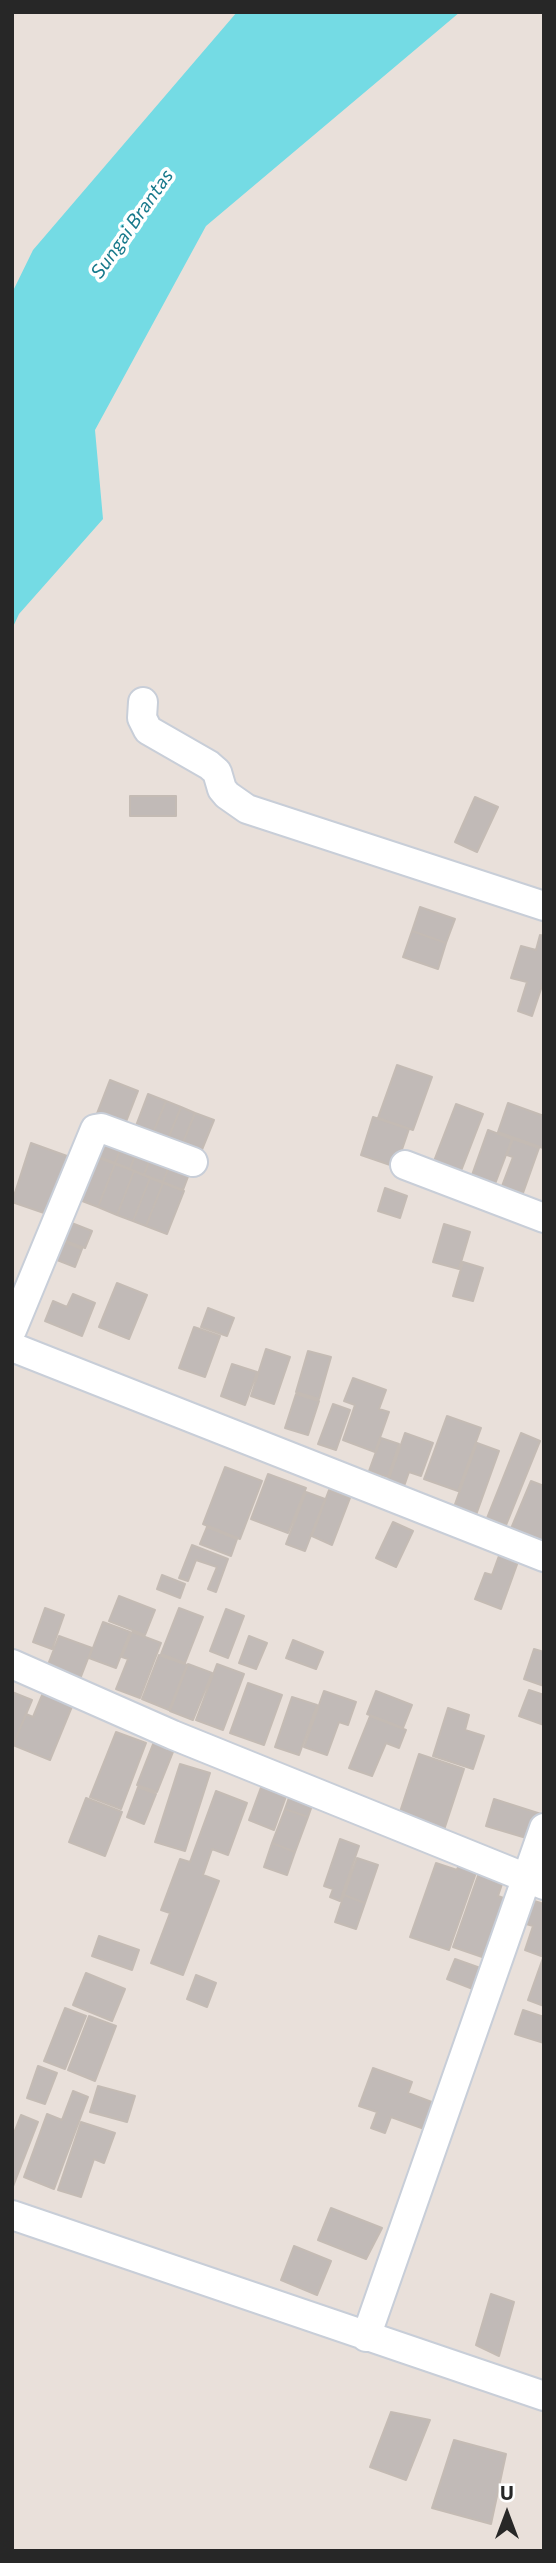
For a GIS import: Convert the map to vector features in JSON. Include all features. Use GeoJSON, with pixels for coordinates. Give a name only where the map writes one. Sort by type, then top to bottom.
{"type":"FeatureCollection","features":[{"type":"Feature","properties":{"kind":"street"},"geometry":{"type":"LineString","coordinates":[[143,702],[142,718],[148,730],[208,765],[216,772],[227,795],[247,809],[544,906]]}},
{"type":"Feature","properties":{"kind":"street"},"geometry":{"type":"LineString","coordinates":[[12,1331],[95,1129],[101,1128],[193,1162]]}},
{"type":"Feature","properties":{"kind":"street"},"geometry":{"type":"LineString","coordinates":[[405,1165],[544,1218]]}},
{"type":"Feature","properties":{"kind":"street"},"geometry":{"type":"LineString","coordinates":[[12,1348],[544,1557]]}},
{"type":"Feature","properties":{"kind":"street"},"geometry":{"type":"LineString","coordinates":[[12,1664],[173,1735],[535,1882]]}},
{"type":"Feature","properties":{"kind":"street"},"geometry":{"type":"LineString","coordinates":[[366,2336],[535,1882],[544,1828]]}},
{"type":"Feature","properties":{"kind":"street"},"geometry":{"type":"LineString","coordinates":[[12,2215],[544,2396]]}},
{"type":"Feature","properties":{"kind":"water","name":"Sungai Brantas"},"geometry":{"type":"Polygon","coordinates":[[[237,12],[460,12],[206,226],[95,430],[103,519],[19,614],[12,629],[12,293],[33,250],[237,12]]]}},
{"type":"Feature","properties":{"kind":"building"},"geometry":{"type":"Polygon","coordinates":[[[130,796],[176,796],[176,816],[130,816],[130,796]]]}},
{"type":"Feature","properties":{"kind":"building"},"geometry":{"type":"Polygon","coordinates":[[[475,797],[498,807],[477,852],[455,842],[475,797]]]}},
{"type":"Feature","properties":{"kind":"building"},"geometry":{"type":"Polygon","coordinates":[[[420,907],[455,919],[446,943],[412,931],[420,907]]]}},
{"type":"Feature","properties":{"kind":"building"},"geometry":{"type":"Polygon","coordinates":[[[412,931],[446,943],[438,969],[403,957],[412,931]]]}},
{"type":"Feature","properties":{"kind":"building"},"geometry":{"type":"Polygon","coordinates":[[[540,935],[544,936],[544,980],[532,1016],[518,1011],[527,982],[511,978],[521,946],[536,950],[540,935]]]}},
{"type":"Feature","properties":{"kind":"building"},"geometry":{"type":"Polygon","coordinates":[[[397,1065],[432,1077],[413,1130],[378,1118],[397,1065]]]}},
{"type":"Feature","properties":{"kind":"building"},"geometry":{"type":"Polygon","coordinates":[[[110,1080],[138,1091],[124,1127],[96,1116],[110,1080]]]}},
{"type":"Feature","properties":{"kind":"building"},"geometry":{"type":"Polygon","coordinates":[[[148,1094],[166,1101],[151,1138],[134,1131],[148,1094]]]}},
{"type":"Feature","properties":{"kind":"building"},"geometry":{"type":"Polygon","coordinates":[[[166,1101],[181,1107],[166,1144],[151,1138],[166,1101]]]}},
{"type":"Feature","properties":{"kind":"building"},"geometry":{"type":"Polygon","coordinates":[[[508,1103],[544,1116],[543,1148],[498,1132],[508,1103]]]}},
{"type":"Feature","properties":{"kind":"building"},"geometry":{"type":"Polygon","coordinates":[[[456,1104],[483,1114],[461,1171],[434,1161],[456,1104]]]}},
{"type":"Feature","properties":{"kind":"building"},"geometry":{"type":"Polygon","coordinates":[[[181,1107],[195,1113],[180,1150],[166,1144],[181,1107]]]}},
{"type":"Feature","properties":{"kind":"building"},"geometry":{"type":"Polygon","coordinates":[[[195,1113],[214,1120],[199,1157],[180,1150],[195,1113]]]}},
{"type":"Feature","properties":{"kind":"building"},"geometry":{"type":"Polygon","coordinates":[[[373,1117],[409,1129],[396,1167],[361,1155],[373,1117]]]}},
{"type":"Feature","properties":{"kind":"building"},"geometry":{"type":"Polygon","coordinates":[[[488,1130],[512,1139],[495,1184],[472,1175],[488,1130]]]}},
{"type":"Feature","properties":{"kind":"building"},"geometry":{"type":"Polygon","coordinates":[[[103,1132],[124,1140],[115,1163],[94,1155],[103,1132]]]}},
{"type":"Feature","properties":{"kind":"building"},"geometry":{"type":"Polygon","coordinates":[[[513,1139],[539,1148],[523,1193],[502,1186],[513,1157],[507,1155],[513,1139]]]}},
{"type":"Feature","properties":{"kind":"building"},"geometry":{"type":"Polygon","coordinates":[[[124,1140],[139,1145],[130,1169],[115,1163],[124,1140]]]}},
{"type":"Feature","properties":{"kind":"building"},"geometry":{"type":"Polygon","coordinates":[[[31,1143],[67,1156],[47,1214],[12,1202],[31,1143]]]}},
{"type":"Feature","properties":{"kind":"building"},"geometry":{"type":"Polygon","coordinates":[[[139,1145],[153,1151],[144,1175],[130,1169],[139,1145]]]}},
{"type":"Feature","properties":{"kind":"building"},"geometry":{"type":"Polygon","coordinates":[[[153,1151],[172,1158],[163,1182],[144,1175],[153,1151]]]}},
{"type":"Feature","properties":{"kind":"building"},"geometry":{"type":"Polygon","coordinates":[[[94,1156],[115,1164],[98,1207],[77,1199],[94,1156]]]}},
{"type":"Feature","properties":{"kind":"building"},"geometry":{"type":"Polygon","coordinates":[[[172,1158],[192,1166],[183,1190],[163,1182],[172,1158]]]}},
{"type":"Feature","properties":{"kind":"building"},"geometry":{"type":"Polygon","coordinates":[[[115,1164],[134,1171],[117,1215],[98,1207],[115,1164]]]}},
{"type":"Feature","properties":{"kind":"building"},"geometry":{"type":"Polygon","coordinates":[[[134,1171],[150,1178],[133,1221],[117,1215],[134,1171]]]}},
{"type":"Feature","properties":{"kind":"building"},"geometry":{"type":"Polygon","coordinates":[[[150,1178],[163,1183],[146,1226],[133,1221],[150,1178]]]}},
{"type":"Feature","properties":{"kind":"building"},"geometry":{"type":"Polygon","coordinates":[[[163,1183],[184,1191],[167,1234],[146,1226],[163,1183]]]}},
{"type":"Feature","properties":{"kind":"building"},"geometry":{"type":"Polygon","coordinates":[[[385,1188],[407,1196],[400,1218],[378,1211],[385,1188]]]}},
{"type":"Feature","properties":{"kind":"building"},"geometry":{"type":"Polygon","coordinates":[[[64,1220],[92,1231],[85,1248],[57,1238],[64,1220]]]}},
{"type":"Feature","properties":{"kind":"building"},"geometry":{"type":"Polygon","coordinates":[[[444,1224],[470,1232],[459,1269],[433,1262],[444,1224]]]}},
{"type":"Feature","properties":{"kind":"building"},"geometry":{"type":"Polygon","coordinates":[[[59,1240],[82,1249],[75,1267],[52,1258],[59,1240]]]}},
{"type":"Feature","properties":{"kind":"building"},"geometry":{"type":"Polygon","coordinates":[[[463,1262],[483,1268],[473,1301],[453,1296],[463,1262]]]}},
{"type":"Feature","properties":{"kind":"building"},"geometry":{"type":"Polygon","coordinates":[[[117,1283],[147,1295],[129,1339],[99,1327],[117,1283]]]}},
{"type":"Feature","properties":{"kind":"building"},"geometry":{"type":"Polygon","coordinates":[[[73,1294],[95,1303],[82,1336],[45,1321],[53,1301],[67,1307],[73,1294]]]}},
{"type":"Feature","properties":{"kind":"building"},"geometry":{"type":"Polygon","coordinates":[[[208,1308],[234,1318],[227,1336],[201,1327],[208,1308]]]}},
{"type":"Feature","properties":{"kind":"building"},"geometry":{"type":"Polygon","coordinates":[[[194,1327],[220,1336],[205,1377],[179,1368],[194,1327]]]}},
{"type":"Feature","properties":{"kind":"building"},"geometry":{"type":"Polygon","coordinates":[[[266,1349],[290,1357],[274,1404],[251,1396],[266,1349]]]}},
{"type":"Feature","properties":{"kind":"building"},"geometry":{"type":"Polygon","coordinates":[[[308,1351],[331,1357],[319,1399],[296,1392],[308,1351]]]}},
{"type":"Feature","properties":{"kind":"building"},"geometry":{"type":"Polygon","coordinates":[[[232,1364],[257,1372],[245,1405],[221,1396],[232,1364]]]}},
{"type":"Feature","properties":{"kind":"building"},"geometry":{"type":"Polygon","coordinates":[[[353,1378],[386,1390],[379,1409],[389,1412],[375,1452],[343,1440],[355,1405],[344,1401],[353,1378]]]}},
{"type":"Feature","properties":{"kind":"building"},"geometry":{"type":"Polygon","coordinates":[[[296,1394],[319,1401],[308,1435],[285,1428],[296,1394]]]}},
{"type":"Feature","properties":{"kind":"building"},"geometry":{"type":"Polygon","coordinates":[[[333,1404],[350,1410],[336,1450],[318,1444],[333,1404]]]}},
{"type":"Feature","properties":{"kind":"building"},"geometry":{"type":"Polygon","coordinates":[[[447,1416],[481,1428],[458,1491],[424,1479],[447,1416]]]}},
{"type":"Feature","properties":{"kind":"building"},"geometry":{"type":"Polygon","coordinates":[[[405,1433],[433,1443],[421,1476],[409,1472],[402,1492],[386,1487],[405,1433]]]}},
{"type":"Feature","properties":{"kind":"building"},"geometry":{"type":"Polygon","coordinates":[[[521,1433],[540,1441],[506,1525],[487,1518],[521,1433]]]}},
{"type":"Feature","properties":{"kind":"building"},"geometry":{"type":"Polygon","coordinates":[[[381,1438],[399,1444],[388,1477],[369,1471],[381,1438]]]}},
{"type":"Feature","properties":{"kind":"building"},"geometry":{"type":"Polygon","coordinates":[[[477,1443],[499,1451],[476,1515],[454,1507],[477,1443]]]}},
{"type":"Feature","properties":{"kind":"building"},"geometry":{"type":"Polygon","coordinates":[[[225,1467],[262,1481],[240,1539],[203,1524],[225,1467]]]}},
{"type":"Feature","properties":{"kind":"building"},"geometry":{"type":"Polygon","coordinates":[[[268,1474],[306,1488],[288,1533],[251,1519],[268,1474]]]}},
{"type":"Feature","properties":{"kind":"building"},"geometry":{"type":"Polygon","coordinates":[[[531,1481],[544,1486],[544,1537],[541,1544],[510,1531],[531,1481]]]}},
{"type":"Feature","properties":{"kind":"building"},"geometry":{"type":"Polygon","coordinates":[[[329,1490],[350,1498],[332,1545],[312,1536],[329,1490]]]}},
{"type":"Feature","properties":{"kind":"building"},"geometry":{"type":"Polygon","coordinates":[[[306,1492],[325,1499],[305,1551],[286,1544],[306,1492]]]}},
{"type":"Feature","properties":{"kind":"building"},"geometry":{"type":"Polygon","coordinates":[[[393,1522],[413,1531],[396,1567],[376,1558],[393,1522]]]}},
{"type":"Feature","properties":{"kind":"building"},"geometry":{"type":"Polygon","coordinates":[[[207,1527],[237,1539],[231,1556],[200,1544],[207,1527]]]}},
{"type":"Feature","properties":{"kind":"building"},"geometry":{"type":"Polygon","coordinates":[[[192,1545],[228,1559],[216,1592],[208,1589],[217,1567],[196,1560],[188,1581],[179,1578],[192,1545]]]}},
{"type":"Feature","properties":{"kind":"building"},"geometry":{"type":"Polygon","coordinates":[[[500,1553],[519,1559],[501,1609],[475,1599],[485,1573],[492,1575],[500,1553]]]}},
{"type":"Feature","properties":{"kind":"building"},"geometry":{"type":"Polygon","coordinates":[[[162,1575],[185,1584],[180,1598],[157,1589],[162,1575]]]}},
{"type":"Feature","properties":{"kind":"building"},"geometry":{"type":"Polygon","coordinates":[[[119,1596],[155,1610],[145,1635],[109,1621],[119,1596]]]}},
{"type":"Feature","properties":{"kind":"building"},"geometry":{"type":"Polygon","coordinates":[[[45,1608],[64,1615],[52,1649],[33,1642],[45,1608]]]}},
{"type":"Feature","properties":{"kind":"building"},"geometry":{"type":"Polygon","coordinates":[[[179,1608],[203,1617],[185,1663],[161,1654],[179,1608]]]}},
{"type":"Feature","properties":{"kind":"building"},"geometry":{"type":"Polygon","coordinates":[[[226,1609],[244,1616],[228,1658],[210,1651],[226,1609]]]}},
{"type":"Feature","properties":{"kind":"building"},"geometry":{"type":"Polygon","coordinates":[[[103,1622],[130,1632],[116,1668],[89,1658],[103,1622]]]}},
{"type":"Feature","properties":{"kind":"building"},"geometry":{"type":"Polygon","coordinates":[[[132,1632],[161,1643],[140,1698],[116,1689],[128,1659],[122,1657],[132,1632]]]}},
{"type":"Feature","properties":{"kind":"building"},"geometry":{"type":"Polygon","coordinates":[[[59,1636],[92,1648],[77,1687],[44,1675],[59,1636]]]}},
{"type":"Feature","properties":{"kind":"building"},"geometry":{"type":"Polygon","coordinates":[[[249,1636],[267,1643],[256,1669],[239,1663],[249,1636]]]}},
{"type":"Feature","properties":{"kind":"building"},"geometry":{"type":"Polygon","coordinates":[[[293,1640],[323,1652],[316,1669],[286,1658],[293,1640]]]}},
{"type":"Feature","properties":{"kind":"building"},"geometry":{"type":"Polygon","coordinates":[[[534,1649],[544,1652],[544,1686],[524,1679],[534,1649]]]}},
{"type":"Feature","properties":{"kind":"building"},"geometry":{"type":"Polygon","coordinates":[[[159,1655],[187,1665],[169,1710],[142,1699],[159,1655]]]}},
{"type":"Feature","properties":{"kind":"building"},"geometry":{"type":"Polygon","coordinates":[[[188,1664],[212,1673],[193,1720],[170,1711],[188,1664]]]}},
{"type":"Feature","properties":{"kind":"building"},"geometry":{"type":"Polygon","coordinates":[[[217,1664],[244,1674],[223,1730],[196,1720],[217,1664]]]}},
{"type":"Feature","properties":{"kind":"building"},"geometry":{"type":"Polygon","coordinates":[[[248,1683],[282,1695],[264,1745],[230,1733],[248,1683]]]}},
{"type":"Feature","properties":{"kind":"building"},"geometry":{"type":"Polygon","coordinates":[[[529,1690],[544,1695],[544,1725],[519,1716],[529,1690]]]}},
{"type":"Feature","properties":{"kind":"building"},"geometry":{"type":"Polygon","coordinates":[[[324,1691],[356,1702],[348,1725],[339,1722],[327,1755],[304,1747],[324,1691]]]}},
{"type":"Feature","properties":{"kind":"building"},"geometry":{"type":"Polygon","coordinates":[[[376,1691],[412,1705],[403,1728],[367,1714],[376,1691]]]}},
{"type":"Feature","properties":{"kind":"building"},"geometry":{"type":"Polygon","coordinates":[[[12,1692],[32,1700],[13,1745],[12,1745],[12,1692]]]}},
{"type":"Feature","properties":{"kind":"building"},"geometry":{"type":"Polygon","coordinates":[[[43,1693],[73,1704],[50,1760],[13,1745],[26,1714],[33,1717],[43,1693]]]}},
{"type":"Feature","properties":{"kind":"building"},"geometry":{"type":"Polygon","coordinates":[[[292,1697],[317,1705],[299,1755],[275,1747],[292,1697]]]}},
{"type":"Feature","properties":{"kind":"building"},"geometry":{"type":"Polygon","coordinates":[[[448,1708],[469,1715],[465,1730],[484,1736],[473,1769],[433,1756],[448,1708]]]}},
{"type":"Feature","properties":{"kind":"building"},"geometry":{"type":"Polygon","coordinates":[[[370,1716],[406,1730],[399,1748],[386,1743],[372,1776],[349,1768],[370,1716]]]}},
{"type":"Feature","properties":{"kind":"building"},"geometry":{"type":"Polygon","coordinates":[[[116,1732],[146,1743],[121,1809],[90,1797],[116,1732]]]}},
{"type":"Feature","properties":{"kind":"building"},"geometry":{"type":"Polygon","coordinates":[[[157,1734],[177,1742],[157,1792],[137,1785],[157,1734]]]}},
{"type":"Feature","properties":{"kind":"building"},"geometry":{"type":"Polygon","coordinates":[[[419,1754],[464,1769],[443,1833],[398,1818],[419,1754]]]}},
{"type":"Feature","properties":{"kind":"building"},"geometry":{"type":"Polygon","coordinates":[[[180,1764],[210,1773],[185,1851],[155,1842],[180,1764]]]}},
{"type":"Feature","properties":{"kind":"building"},"geometry":{"type":"Polygon","coordinates":[[[263,1782],[288,1791],[274,1830],[249,1820],[263,1782]]]}},
{"type":"Feature","properties":{"kind":"building"},"geometry":{"type":"Polygon","coordinates":[[[138,1787],[156,1794],[144,1824],[127,1817],[138,1787]]]}},
{"type":"Feature","properties":{"kind":"building"},"geometry":{"type":"Polygon","coordinates":[[[292,1789],[315,1797],[308,1817],[285,1809],[292,1789]]]}},
{"type":"Feature","properties":{"kind":"building"},"geometry":{"type":"Polygon","coordinates":[[[216,1791],[247,1803],[228,1855],[212,1849],[203,1875],[219,1881],[183,1975],[151,1963],[170,1913],[161,1910],[180,1859],[190,1862],[216,1791]]]}},
{"type":"Feature","properties":{"kind":"building"},"geometry":{"type":"Polygon","coordinates":[[[86,1798],[122,1812],[105,1856],[69,1842],[86,1798]]]}},
{"type":"Feature","properties":{"kind":"building"},"geometry":{"type":"Polygon","coordinates":[[[494,1799],[541,1814],[533,1840],[486,1826],[494,1799]]]}},
{"type":"Feature","properties":{"kind":"building"},"geometry":{"type":"Polygon","coordinates":[[[285,1809],[308,1817],[295,1852],[272,1843],[285,1809]]]}},
{"type":"Feature","properties":{"kind":"building"},"geometry":{"type":"Polygon","coordinates":[[[340,1839],[359,1846],[340,1901],[330,1897],[333,1889],[324,1886],[340,1839]]]}},
{"type":"Feature","properties":{"kind":"building"},"geometry":{"type":"Polygon","coordinates":[[[272,1843],[295,1852],[287,1875],[264,1867],[272,1843]]]}},
{"type":"Feature","properties":{"kind":"building"},"geometry":{"type":"Polygon","coordinates":[[[357,1858],[378,1865],[365,1903],[344,1895],[357,1858]]]}},
{"type":"Feature","properties":{"kind":"building"},"geometry":{"type":"Polygon","coordinates":[[[436,1863],[457,1870],[459,1864],[477,1870],[449,1950],[410,1937],[436,1863]]]}},
{"type":"Feature","properties":{"kind":"building"},"geometry":{"type":"Polygon","coordinates":[[[480,1870],[504,1878],[498,1896],[509,1900],[488,1959],[453,1947],[480,1870]]]}},
{"type":"Feature","properties":{"kind":"building"},"geometry":{"type":"Polygon","coordinates":[[[344,1895],[365,1903],[356,1929],[335,1922],[344,1895]]]}},
{"type":"Feature","properties":{"kind":"building"},"geometry":{"type":"Polygon","coordinates":[[[531,1900],[544,1904],[544,1957],[525,1950],[533,1926],[523,1923],[531,1900]]]}},
{"type":"Feature","properties":{"kind":"building"},"geometry":{"type":"Polygon","coordinates":[[[99,1936],[139,1950],[132,1970],[92,1956],[99,1936]]]}},
{"type":"Feature","properties":{"kind":"building"},"geometry":{"type":"Polygon","coordinates":[[[544,1958],[544,2006],[528,2000],[544,1958]]]}},
{"type":"Feature","properties":{"kind":"building"},"geometry":{"type":"Polygon","coordinates":[[[455,1959],[486,1970],[478,1991],[447,1979],[455,1959]]]}},
{"type":"Feature","properties":{"kind":"building"},"geometry":{"type":"Polygon","coordinates":[[[86,1973],[125,1989],[112,2021],[73,2005],[86,1973]]]}},
{"type":"Feature","properties":{"kind":"building"},"geometry":{"type":"Polygon","coordinates":[[[196,1975],[216,1983],[207,2007],[187,1999],[196,1975]]]}},
{"type":"Feature","properties":{"kind":"building"},"geometry":{"type":"Polygon","coordinates":[[[65,2008],[86,2016],[65,2069],[44,2061],[65,2008]]]}},
{"type":"Feature","properties":{"kind":"building"},"geometry":{"type":"Polygon","coordinates":[[[523,2010],[544,2017],[544,2043],[515,2034],[523,2010]]]}},
{"type":"Feature","properties":{"kind":"building"},"geometry":{"type":"Polygon","coordinates":[[[89,2016],[116,2026],[95,2081],[68,2070],[89,2016]]]}},
{"type":"Feature","properties":{"kind":"building"},"geometry":{"type":"Polygon","coordinates":[[[38,2066],[57,2073],[45,2104],[27,2098],[38,2066]]]}},
{"type":"Feature","properties":{"kind":"building"},"geometry":{"type":"Polygon","coordinates":[[[373,2068],[412,2082],[408,2093],[437,2104],[427,2130],[391,2117],[385,2133],[371,2128],[377,2112],[359,2106],[373,2068]]]}},
{"type":"Feature","properties":{"kind":"building"},"geometry":{"type":"Polygon","coordinates":[[[98,2086],[135,2096],[127,2122],[90,2112],[98,2086]]]}},
{"type":"Feature","properties":{"kind":"building"},"geometry":{"type":"Polygon","coordinates":[[[73,2091],[88,2097],[54,2189],[24,2177],[47,2114],[62,2120],[73,2091]]]}},
{"type":"Feature","properties":{"kind":"building"},"geometry":{"type":"Polygon","coordinates":[[[21,2115],[38,2122],[12,2189],[12,2138],[21,2115]]]}},
{"type":"Feature","properties":{"kind":"building"},"geometry":{"type":"Polygon","coordinates":[[[81,2122],[115,2133],[104,2163],[94,2159],[81,2197],[58,2190],[81,2122]]]}},
{"type":"Feature","properties":{"kind":"building"},"geometry":{"type":"Polygon","coordinates":[[[331,2208],[382,2228],[366,2259],[318,2240],[331,2208]]]}},
{"type":"Feature","properties":{"kind":"building"},"geometry":{"type":"Polygon","coordinates":[[[294,2246],[331,2261],[317,2295],[281,2280],[294,2246]]]}},
{"type":"Feature","properties":{"kind":"building"},"geometry":{"type":"Polygon","coordinates":[[[491,2294],[514,2302],[499,2356],[476,2345],[491,2294]]]}},
{"type":"Feature","properties":{"kind":"building"},"geometry":{"type":"Polygon","coordinates":[[[391,2412],[430,2420],[406,2480],[370,2467],[391,2412]]]}},
{"type":"Feature","properties":{"kind":"building"},"geometry":{"type":"Polygon","coordinates":[[[454,2440],[506,2454],[491,2524],[432,2508],[454,2440]]]}}]}
